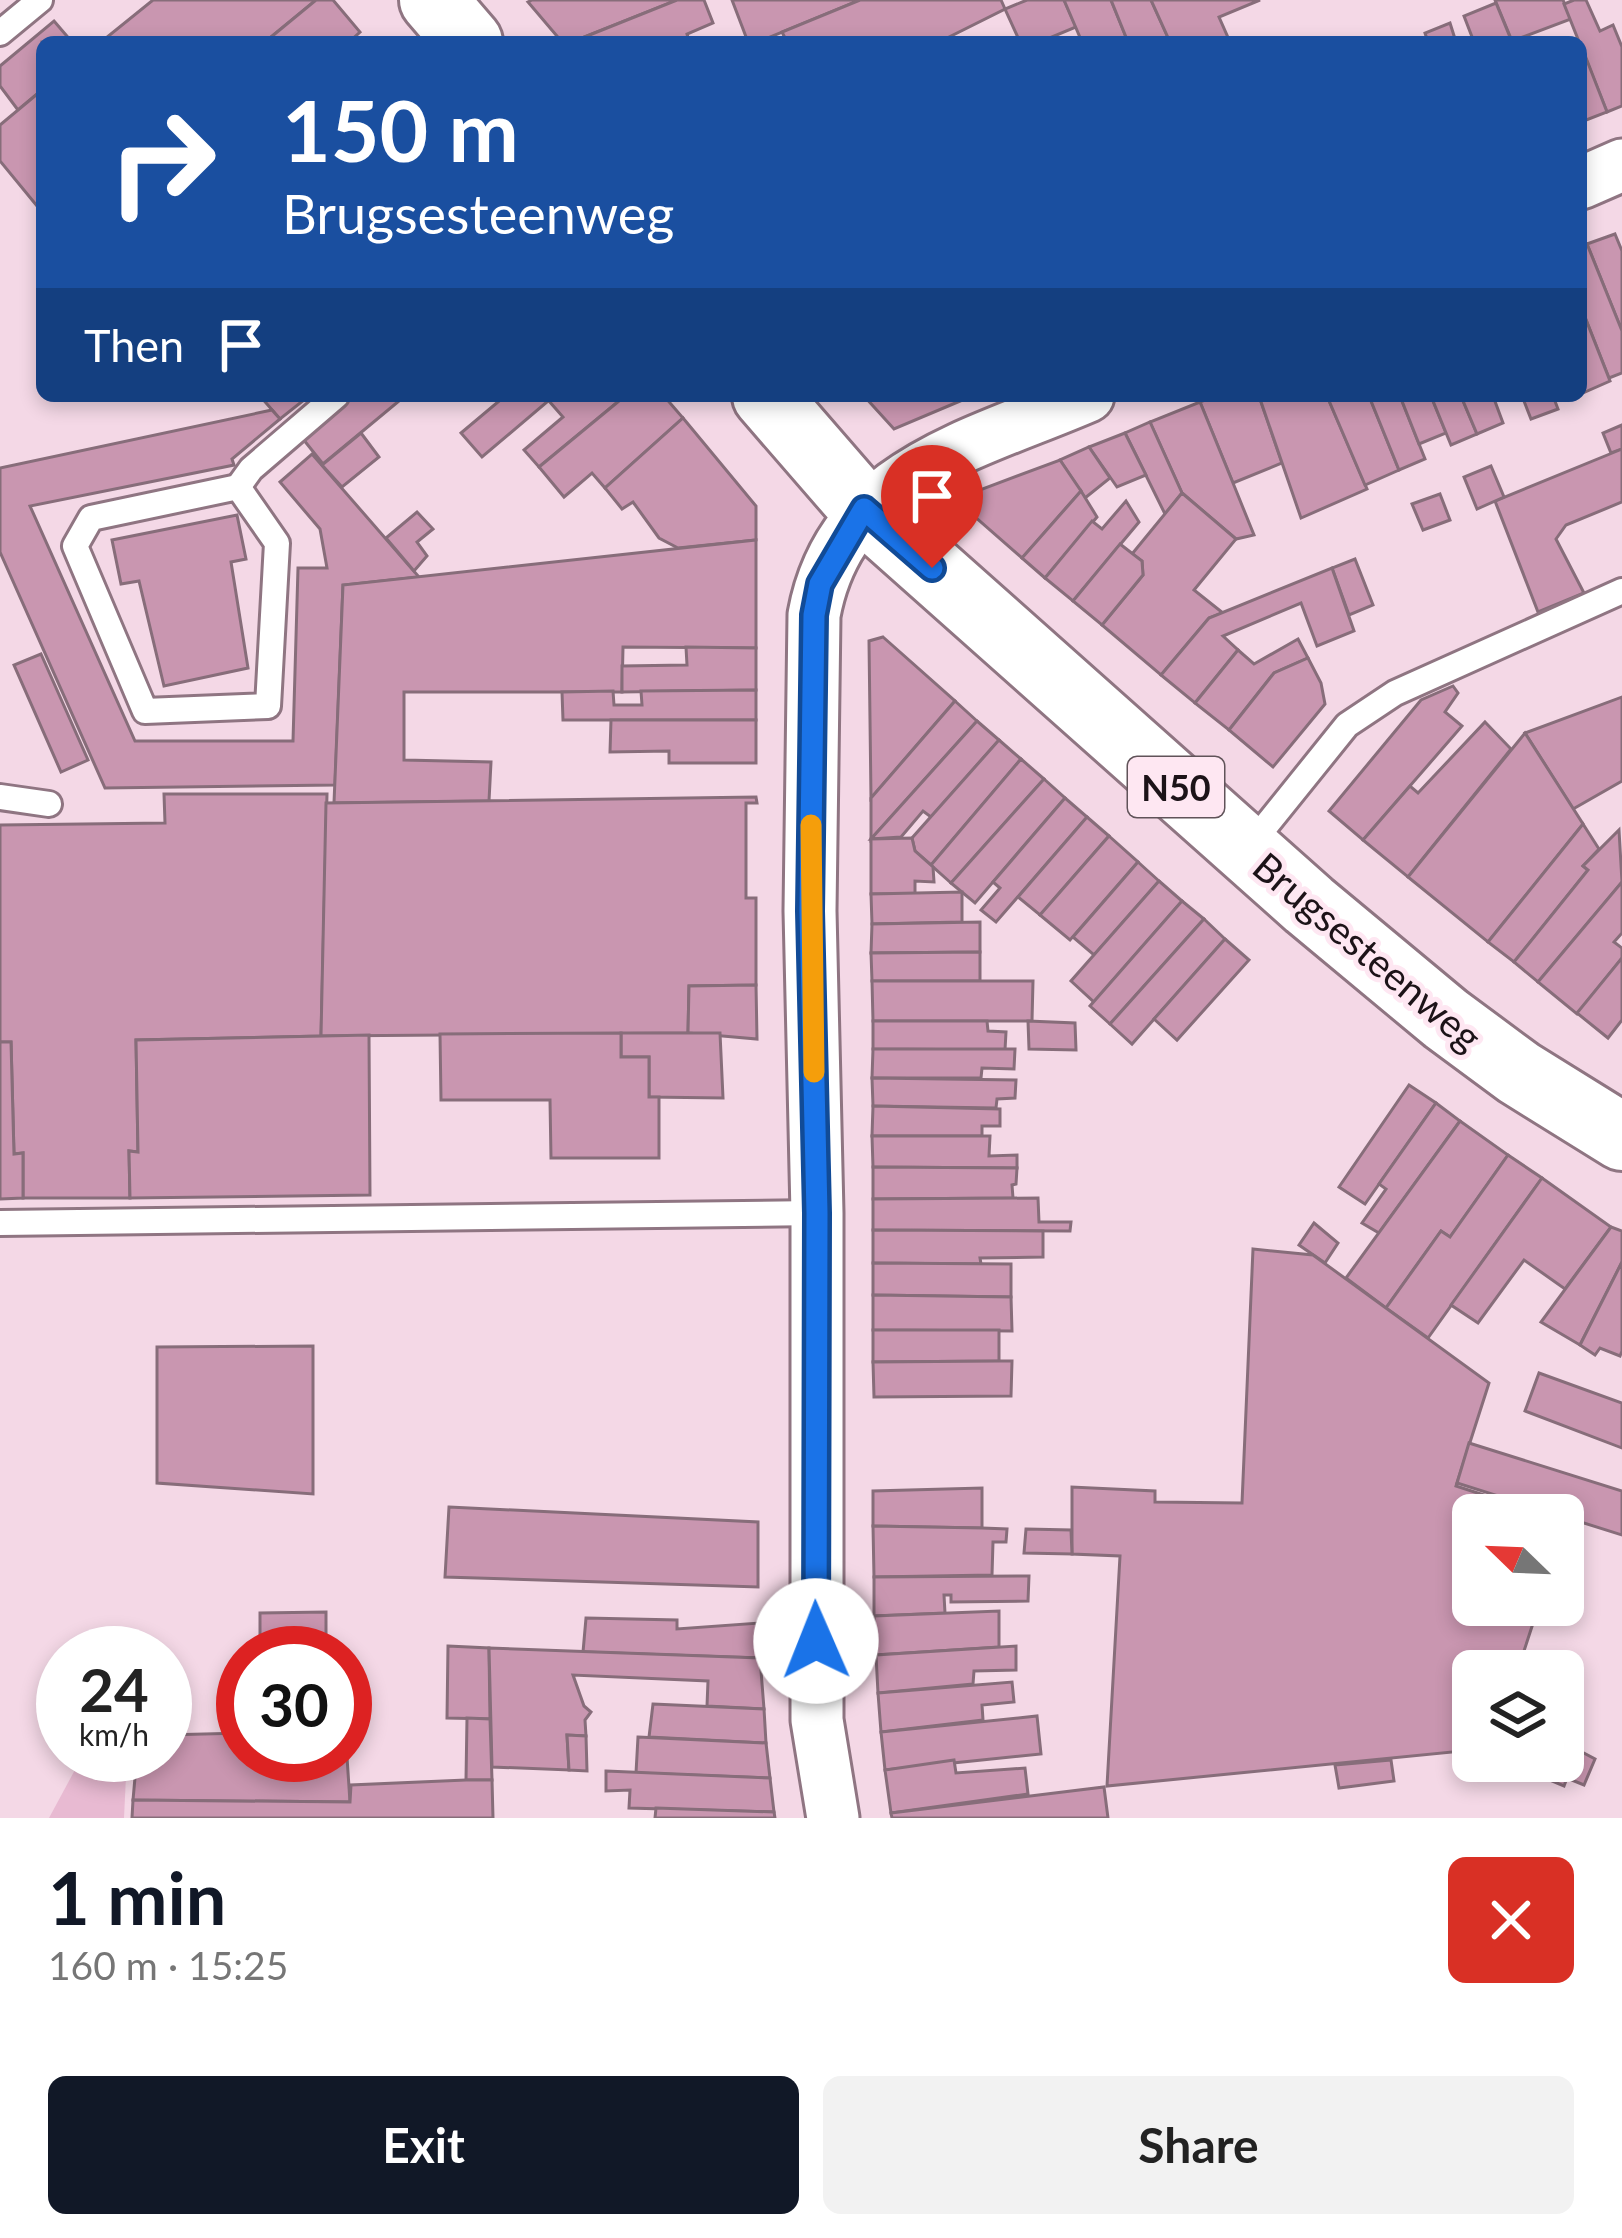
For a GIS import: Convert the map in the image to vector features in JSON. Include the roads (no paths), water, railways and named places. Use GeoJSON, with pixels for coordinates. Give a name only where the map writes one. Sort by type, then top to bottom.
{"type":"FeatureCollection","features":[{"type":"Feature","properties":{"kind":"main road"},"geometry":{"type":"LineString","coordinates":[[434,0],[464,36]]}},
{"type":"Feature","properties":{"kind":"main road","name":"Brugsesteenweg"},"geometry":{"type":"LineString","coordinates":[[771,402],[864,509],[1246,850],[1446,1019],[1519,1073],[1622,1137]]}},
{"type":"Feature","properties":{"kind":"street"},"geometry":{"type":"LineString","coordinates":[[1587,180],[1622,165]]}},
{"type":"Feature","properties":{"kind":"street"},"geometry":{"type":"LineString","coordinates":[[832,1818],[817,1720],[817,1213],[810,911],[814,615],[820,584],[864,509],[895,481],[1074,402]]}},
{"type":"Feature","properties":{"kind":"lane"},"geometry":{"type":"LineString","coordinates":[[0,33],[40,0]]}},
{"type":"Feature","properties":{"kind":"lane"},"geometry":{"type":"LineString","coordinates":[[238,487],[277,543],[268,706],[145,711],[75,546],[91,518],[238,487],[251,469],[329,402]]}},
{"type":"Feature","properties":{"kind":"lane"},"geometry":{"type":"LineString","coordinates":[[1246,850],[1347,725],[1395,694],[1622,591]]}},
{"type":"Feature","properties":{"kind":"lane"},"geometry":{"type":"LineString","coordinates":[[0,797],[49,804]]}},
{"type":"Feature","properties":{"kind":"lane"},"geometry":{"type":"LineString","coordinates":[[0,1223],[817,1213]]}}]}
